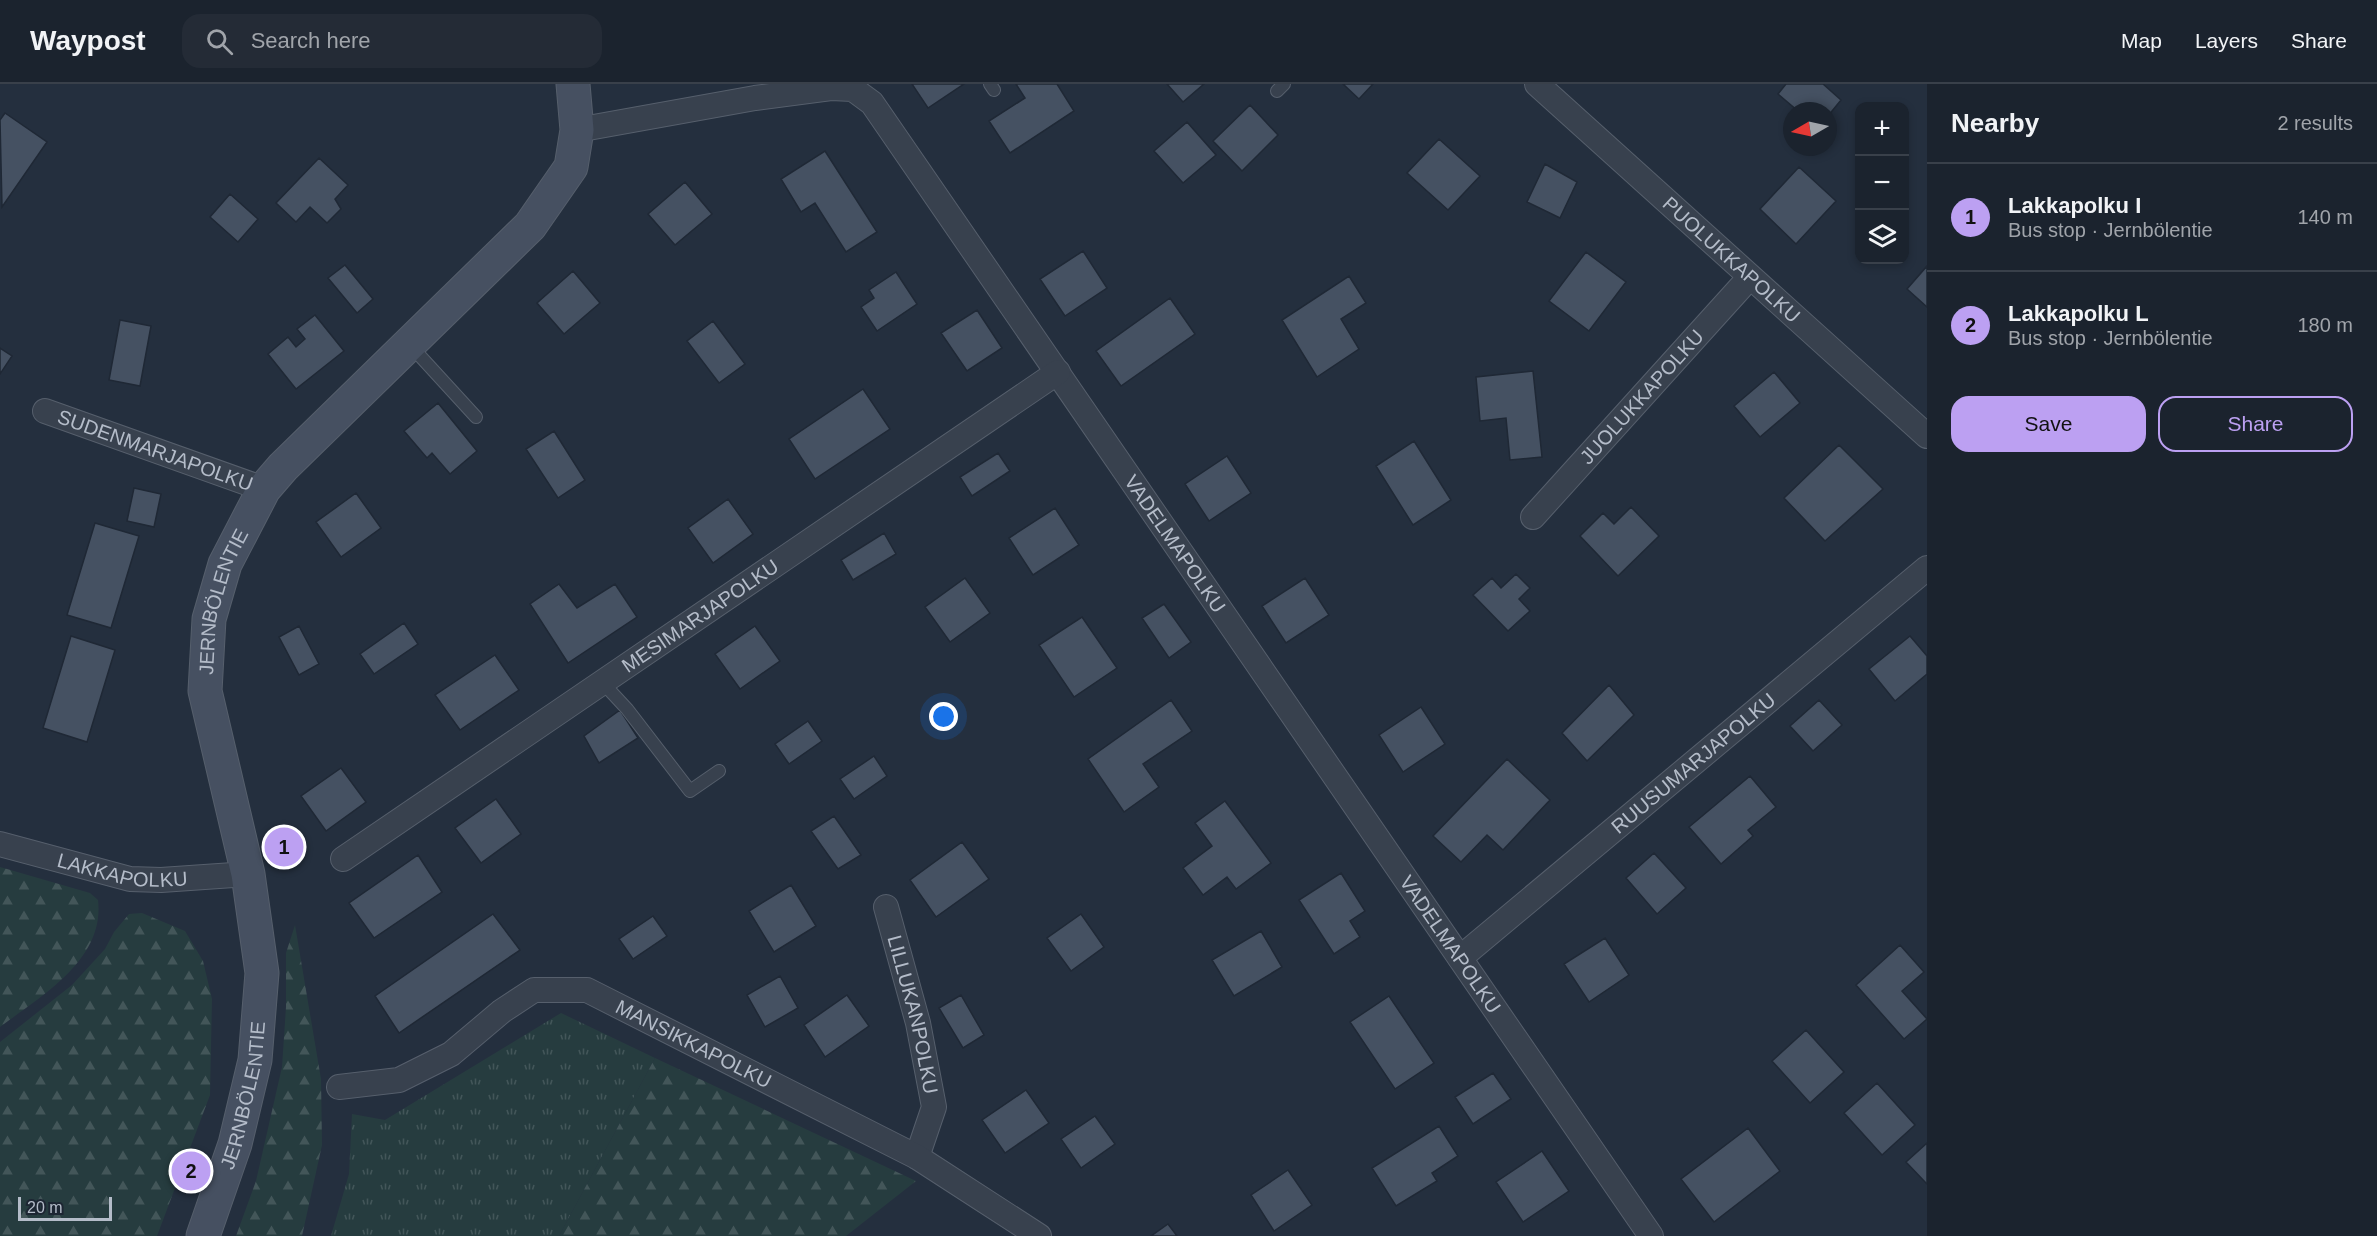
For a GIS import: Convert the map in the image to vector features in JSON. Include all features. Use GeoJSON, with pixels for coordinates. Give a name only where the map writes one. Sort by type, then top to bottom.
{"type":"FeatureCollection","features":[{"type":"Feature","properties":{"kind":"street","name":"JERNBÖLENTIE"},"geometry":{"type":"LineString","coordinates":[[203,1236],[235,1144],[255,1060],[262,973],[248,874],[205,691],[209,619],[225,564],[264,489],[292,458],[530,226],[571,167],[577,130],[573,84]]}},
{"type":"Feature","properties":{"kind":"street","name":"PUOLUKKAPOLKU"},"geometry":{"type":"LineString","coordinates":[[1537,84],[1927,436]]}},
{"type":"Feature","properties":{"kind":"street","name":"VADELMAPOLKU"},"geometry":{"type":"LineString","coordinates":[[577,130],[755,98],[850,86],[872,103],[1651,1236]]}},
{"type":"Feature","properties":{"kind":"street","name":"JUOLUKKAPOLKU"},"geometry":{"type":"LineString","coordinates":[[1533,518],[1750,277]]}},
{"type":"Feature","properties":{"kind":"street","name":"MESIMARJAPOLKU"},"geometry":{"type":"LineString","coordinates":[[343,859],[1058,372]]}},
{"type":"Feature","properties":{"kind":"street","name":"SUDENMARJAPOLKU"},"geometry":{"type":"LineString","coordinates":[[45,411],[264,489]]}},
{"type":"Feature","properties":{"kind":"street","name":"RUUSUMARJAPOLKU"},"geometry":{"type":"LineString","coordinates":[[1460,958],[1927,568]]}},
{"type":"Feature","properties":{"kind":"street","name":"LAKKAPOLKU"},"geometry":{"type":"LineString","coordinates":[[0,844],[130,879],[161,880],[248,874]]}},
{"type":"Feature","properties":{"kind":"street","name":"LILLUKANPOLKU"},"geometry":{"type":"LineString","coordinates":[[886,907],[918,1023],[934,1107],[917,1157]]}},
{"type":"Feature","properties":{"kind":"street","name":"MANSIKKAPOLKU"},"geometry":{"type":"LineString","coordinates":[[339,1087],[399,1080],[451,1054],[502,1011],[534,990],[587,990],[917,1157],[1039,1236]]}},
{"type":"Feature","properties":{"kind":"lane"},"geometry":{"type":"LineString","coordinates":[[409,344],[476,417]]}},
{"type":"Feature","properties":{"kind":"lane"},"geometry":{"type":"LineString","coordinates":[[602,682],[627,709],[690,791],[719,771]]}},
{"type":"Feature","properties":{"kind":"green space"},"geometry":{"type":"Polygon","coordinates":[[[0,867],[90,893],[98,900],[97,921],[91,941],[81,958],[51,989],[0,1027],[0,867]]]}},
{"type":"Feature","properties":{"kind":"green space"},"geometry":{"type":"Polygon","coordinates":[[[142,913],[185,931],[203,961],[212,999],[210,1095],[157,1236],[0,1236],[0,1042],[72,985],[105,949],[114,932],[129,914],[142,913]]]}},
{"type":"Feature","properties":{"kind":"green space"},"geometry":{"type":"Polygon","coordinates":[[[295,925],[321,1079],[322,1145],[302,1236],[236,1236],[256,1181],[282,1067],[286,1007],[286,953],[295,925]]]}},
{"type":"Feature","properties":{"kind":"green space"},"geometry":{"type":"Polygon","coordinates":[[[561,1013],[655,1058],[559,1236],[331,1236],[349,1174],[352,1114],[385,1120],[561,1013]]]}},
{"type":"Feature","properties":{"kind":"green space"},"geometry":{"type":"Polygon","coordinates":[[[655,1058],[916,1181],[846,1236],[559,1236],[655,1058]]]}},
{"type":"Feature","properties":{"kind":"building"},"geometry":{"type":"Polygon","coordinates":[[[912,84],[964,84],[928,108],[912,84]]]}},
{"type":"Feature","properties":{"kind":"building"},"geometry":{"type":"Polygon","coordinates":[[[1016,84],[1057,84],[1074,111],[1010,153],[989,121],[1025,98],[1016,84]]]}},
{"type":"Feature","properties":{"kind":"building"},"geometry":{"type":"Polygon","coordinates":[[[1167,84],[1204,84],[1183,102],[1167,84]]]}},
{"type":"Feature","properties":{"kind":"building"},"geometry":{"type":"Polygon","coordinates":[[[1343,84],[1373,84],[1359,99],[1343,84]]]}},
{"type":"Feature","properties":{"kind":"building"},"geometry":{"type":"Polygon","coordinates":[[[1786,84],[1823,84],[1841,100],[1837,105],[1837,102],[1787,102],[1778,94],[1786,84]]]}},
{"type":"Feature","properties":{"kind":"building"},"geometry":{"type":"Polygon","coordinates":[[[1250,105],[1278,135],[1242,171],[1213,141],[1250,105]]]}},
{"type":"Feature","properties":{"kind":"building"},"geometry":{"type":"Polygon","coordinates":[[[5,113],[47,142],[2,207],[0,120],[5,113]]]}},
{"type":"Feature","properties":{"kind":"building"},"geometry":{"type":"Polygon","coordinates":[[[1187,122],[1216,155],[1183,183],[1154,151],[1187,122]]]}},
{"type":"Feature","properties":{"kind":"building"},"geometry":{"type":"Polygon","coordinates":[[[1439,139],[1480,176],[1448,210],[1407,173],[1439,139]]]}},
{"type":"Feature","properties":{"kind":"building"},"geometry":{"type":"Polygon","coordinates":[[[825,151],[877,232],[846,252],[815,203],[801,212],[781,179],[825,151]]]}},
{"type":"Feature","properties":{"kind":"building"},"geometry":{"type":"Polygon","coordinates":[[[319,158],[348,185],[335,199],[341,209],[327,223],[310,207],[296,222],[276,203],[319,158]]]}},
{"type":"Feature","properties":{"kind":"building"},"geometry":{"type":"Polygon","coordinates":[[[1545,164],[1577,182],[1560,218],[1527,202],[1545,164]]]}},
{"type":"Feature","properties":{"kind":"building"},"geometry":{"type":"Polygon","coordinates":[[[1799,167],[1836,201],[1796,244],[1760,209],[1799,167]]]}},
{"type":"Feature","properties":{"kind":"building"},"geometry":{"type":"Polygon","coordinates":[[[685,182],[712,214],[675,245],[648,214],[685,182]]]}},
{"type":"Feature","properties":{"kind":"building"},"geometry":{"type":"Polygon","coordinates":[[[230,194],[258,219],[238,242],[210,217],[230,194]]]}},
{"type":"Feature","properties":{"kind":"building"},"geometry":{"type":"Polygon","coordinates":[[[1083,251],[1107,288],[1065,316],[1040,279],[1083,251]]]}},
{"type":"Feature","properties":{"kind":"building"},"geometry":{"type":"Polygon","coordinates":[[[1586,252],[1626,282],[1589,331],[1549,301],[1586,252]]]}},
{"type":"Feature","properties":{"kind":"building"},"geometry":{"type":"Polygon","coordinates":[[[345,265],[373,299],[357,313],[328,278],[345,265]]]}},
{"type":"Feature","properties":{"kind":"building"},"geometry":{"type":"Polygon","coordinates":[[[1927,266],[1927,307],[1907,289],[1927,266]]]}},
{"type":"Feature","properties":{"kind":"building"},"geometry":{"type":"Polygon","coordinates":[[[573,271],[600,303],[564,334],[537,303],[573,271]]]}},
{"type":"Feature","properties":{"kind":"building"},"geometry":{"type":"Polygon","coordinates":[[[896,272],[917,304],[877,331],[861,307],[874,298],[869,290],[896,272]]]}},
{"type":"Feature","properties":{"kind":"building"},"geometry":{"type":"Polygon","coordinates":[[[1349,276],[1366,303],[1341,319],[1359,349],[1317,377],[1282,320],[1349,276]]]}},
{"type":"Feature","properties":{"kind":"building"},"geometry":{"type":"Polygon","coordinates":[[[1170,298],[1195,334],[1121,386],[1096,351],[1170,298]]]}},
{"type":"Feature","properties":{"kind":"building"},"geometry":{"type":"Polygon","coordinates":[[[977,310],[1002,348],[967,371],[941,333],[977,310]]]}},
{"type":"Feature","properties":{"kind":"building"},"geometry":{"type":"Polygon","coordinates":[[[315,315],[344,351],[296,389],[268,354],[288,337],[296,347],[305,339],[297,329],[315,315]]]}},
{"type":"Feature","properties":{"kind":"building"},"geometry":{"type":"Polygon","coordinates":[[[120,320],[151,326],[140,386],[109,380],[120,320]]]}},
{"type":"Feature","properties":{"kind":"building"},"geometry":{"type":"Polygon","coordinates":[[[713,321],[745,364],[719,383],[687,341],[713,321]]]}},
{"type":"Feature","properties":{"kind":"building"},"geometry":{"type":"Polygon","coordinates":[[[0,348],[12,356],[0,374],[0,348]]]}},
{"type":"Feature","properties":{"kind":"building"},"geometry":{"type":"Polygon","coordinates":[[[1533,371],[1542,457],[1510,460],[1506,418],[1480,421],[1476,377],[1533,371]]]}},
{"type":"Feature","properties":{"kind":"building"},"geometry":{"type":"Polygon","coordinates":[[[1774,372],[1800,403],[1760,437],[1734,406],[1774,372]]]}},
{"type":"Feature","properties":{"kind":"building"},"geometry":{"type":"Polygon","coordinates":[[[863,389],[890,429],[815,479],[789,439],[863,389]]]}},
{"type":"Feature","properties":{"kind":"building"},"geometry":{"type":"Polygon","coordinates":[[[438,403],[477,451],[450,474],[432,453],[427,458],[404,431],[438,403]]]}},
{"type":"Feature","properties":{"kind":"building"},"geometry":{"type":"Polygon","coordinates":[[[554,431],[585,480],[558,498],[526,449],[554,431]]]}},
{"type":"Feature","properties":{"kind":"building"},"geometry":{"type":"Polygon","coordinates":[[[1414,441],[1451,500],[1413,525],[1376,466],[1414,441]]]}},
{"type":"Feature","properties":{"kind":"building"},"geometry":{"type":"Polygon","coordinates":[[[1839,445],[1883,489],[1825,541],[1784,498],[1839,445]]]}},
{"type":"Feature","properties":{"kind":"building"},"geometry":{"type":"Polygon","coordinates":[[[998,453],[1010,471],[972,496],[960,477],[998,453]]]}},
{"type":"Feature","properties":{"kind":"building"},"geometry":{"type":"Polygon","coordinates":[[[1227,456],[1251,493],[1209,521],[1185,484],[1227,456]]]}},
{"type":"Feature","properties":{"kind":"building"},"geometry":{"type":"Polygon","coordinates":[[[134,488],[161,494],[154,527],[127,521],[134,488]]]}},
{"type":"Feature","properties":{"kind":"building"},"geometry":{"type":"Polygon","coordinates":[[[356,493],[381,528],[341,557],[316,522],[356,493]]]}},
{"type":"Feature","properties":{"kind":"building"},"geometry":{"type":"Polygon","coordinates":[[[728,499],[753,534],[713,563],[688,528],[728,499]]]}},
{"type":"Feature","properties":{"kind":"building"},"geometry":{"type":"Polygon","coordinates":[[[1631,507],[1659,536],[1618,576],[1580,536],[1603,513],[1614,524],[1631,507]]]}},
{"type":"Feature","properties":{"kind":"building"},"geometry":{"type":"Polygon","coordinates":[[[1055,508],[1079,545],[1033,575],[1009,538],[1055,508]]]}},
{"type":"Feature","properties":{"kind":"building"},"geometry":{"type":"Polygon","coordinates":[[[95,523],[139,536],[111,628],[67,615],[95,523]]]}},
{"type":"Feature","properties":{"kind":"building"},"geometry":{"type":"Polygon","coordinates":[[[884,533],[896,554],[853,580],[841,560],[884,533]]]}},
{"type":"Feature","properties":{"kind":"building"},"geometry":{"type":"Polygon","coordinates":[[[1516,574],[1530,588],[1519,599],[1530,611],[1508,631],[1473,595],[1492,578],[1501,588],[1516,574]]]}},
{"type":"Feature","properties":{"kind":"building"},"geometry":{"type":"Polygon","coordinates":[[[965,578],[990,613],[950,642],[925,607],[965,578]]]}},
{"type":"Feature","properties":{"kind":"building"},"geometry":{"type":"Polygon","coordinates":[[[1305,578],[1329,615],[1286,643],[1262,606],[1305,578]]]}},
{"type":"Feature","properties":{"kind":"building"},"geometry":{"type":"Polygon","coordinates":[[[559,584],[577,608],[615,584],[637,617],[568,663],[530,604],[559,584]]]}},
{"type":"Feature","properties":{"kind":"building"},"geometry":{"type":"Polygon","coordinates":[[[1164,604],[1191,642],[1169,658],[1142,618],[1164,604]]]}},
{"type":"Feature","properties":{"kind":"building"},"geometry":{"type":"Polygon","coordinates":[[[1082,617],[1117,668],[1074,697],[1039,645],[1082,617]]]}},
{"type":"Feature","properties":{"kind":"building"},"geometry":{"type":"Polygon","coordinates":[[[404,623],[418,644],[374,674],[360,654],[404,623]]]}},
{"type":"Feature","properties":{"kind":"building"},"geometry":{"type":"Polygon","coordinates":[[[299,626],[319,664],[299,675],[279,637],[299,626]]]}},
{"type":"Feature","properties":{"kind":"building"},"geometry":{"type":"Polygon","coordinates":[[[755,626],[780,661],[740,689],[715,654],[755,626]]]}},
{"type":"Feature","properties":{"kind":"building"},"geometry":{"type":"Polygon","coordinates":[[[71,636],[115,650],[87,742],[43,728],[71,636]]]}},
{"type":"Feature","properties":{"kind":"building"},"geometry":{"type":"Polygon","coordinates":[[[1910,636],[1927,656],[1927,674],[1895,701],[1869,669],[1910,636]]]}},
{"type":"Feature","properties":{"kind":"building"},"geometry":{"type":"Polygon","coordinates":[[[495,655],[519,690],[460,730],[435,695],[495,655]]]}},
{"type":"Feature","properties":{"kind":"building"},"geometry":{"type":"Polygon","coordinates":[[[1609,685],[1634,715],[1587,761],[1562,733],[1609,685]]]}},
{"type":"Feature","properties":{"kind":"building"},"geometry":{"type":"Polygon","coordinates":[[[1171,700],[1192,731],[1143,764],[1159,787],[1124,812],[1088,759],[1171,700]]]}},
{"type":"Feature","properties":{"kind":"building"},"geometry":{"type":"Polygon","coordinates":[[[1819,700],[1842,725],[1813,751],[1790,726],[1819,700]]]}},
{"type":"Feature","properties":{"kind":"building"},"geometry":{"type":"Polygon","coordinates":[[[1421,707],[1445,744],[1403,772],[1379,735],[1421,707]]]}},
{"type":"Feature","properties":{"kind":"building"},"geometry":{"type":"Polygon","coordinates":[[[620,710],[638,738],[599,763],[584,736],[620,710]]]}},
{"type":"Feature","properties":{"kind":"building"},"geometry":{"type":"Polygon","coordinates":[[[808,721],[822,741],[789,764],[775,744],[808,721]]]}},
{"type":"Feature","properties":{"kind":"building"},"geometry":{"type":"Polygon","coordinates":[[[874,756],[887,776],[854,799],[840,779],[874,756]]]}},
{"type":"Feature","properties":{"kind":"building"},"geometry":{"type":"Polygon","coordinates":[[[1507,759],[1550,800],[1503,850],[1487,835],[1461,862],[1433,836],[1507,759]]]}},
{"type":"Feature","properties":{"kind":"building"},"geometry":{"type":"Polygon","coordinates":[[[341,768],[366,802],[326,831],[301,796],[341,768]]]}},
{"type":"Feature","properties":{"kind":"building"},"geometry":{"type":"Polygon","coordinates":[[[1750,776],[1776,807],[1748,830],[1753,836],[1721,864],[1689,827],[1750,776]]]}},
{"type":"Feature","properties":{"kind":"building"},"geometry":{"type":"Polygon","coordinates":[[[496,799],[521,834],[481,863],[455,828],[496,799]]]}},
{"type":"Feature","properties":{"kind":"building"},"geometry":{"type":"Polygon","coordinates":[[[1225,801],[1271,863],[1236,889],[1227,877],[1203,895],[1183,868],[1212,846],[1195,823],[1225,801]]]}},
{"type":"Feature","properties":{"kind":"building"},"geometry":{"type":"Polygon","coordinates":[[[834,816],[861,855],[838,869],[811,831],[834,816]]]}},
{"type":"Feature","properties":{"kind":"building"},"geometry":{"type":"Polygon","coordinates":[[[962,842],[989,879],[936,917],[910,880],[962,842]]]}},
{"type":"Feature","properties":{"kind":"building"},"geometry":{"type":"Polygon","coordinates":[[[1654,853],[1686,888],[1657,914],[1626,878],[1654,853]]]}},
{"type":"Feature","properties":{"kind":"building"},"geometry":{"type":"Polygon","coordinates":[[[418,855],[442,892],[374,938],[349,903],[418,855]]]}},
{"type":"Feature","properties":{"kind":"building"},"geometry":{"type":"Polygon","coordinates":[[[1341,873],[1365,911],[1350,921],[1360,937],[1334,954],[1299,900],[1341,873]]]}},
{"type":"Feature","properties":{"kind":"building"},"geometry":{"type":"Polygon","coordinates":[[[791,885],[816,926],[774,952],[749,911],[791,885]]]}},
{"type":"Feature","properties":{"kind":"building"},"geometry":{"type":"Polygon","coordinates":[[[493,914],[520,950],[399,1033],[375,996],[493,914]]]}},
{"type":"Feature","properties":{"kind":"building"},"geometry":{"type":"Polygon","coordinates":[[[1081,914],[1104,947],[1071,971],[1047,938],[1081,914]]]}},
{"type":"Feature","properties":{"kind":"building"},"geometry":{"type":"Polygon","coordinates":[[[653,916],[667,936],[633,959],[619,939],[653,916]]]}},
{"type":"Feature","properties":{"kind":"building"},"geometry":{"type":"Polygon","coordinates":[[[1261,931],[1282,967],[1234,996],[1212,960],[1261,931]]]}},
{"type":"Feature","properties":{"kind":"building"},"geometry":{"type":"Polygon","coordinates":[[[1605,938],[1629,975],[1589,1002],[1564,964],[1605,938]]]}},
{"type":"Feature","properties":{"kind":"building"},"geometry":{"type":"Polygon","coordinates":[[[1900,945],[1924,972],[1902,991],[1927,1019],[1904,1039],[1856,985],[1900,945]]]}},
{"type":"Feature","properties":{"kind":"building"},"geometry":{"type":"Polygon","coordinates":[[[780,976],[798,1008],[765,1027],[747,995],[780,976]]]}},
{"type":"Feature","properties":{"kind":"building"},"geometry":{"type":"Polygon","coordinates":[[[847,995],[869,1026],[825,1057],[804,1025],[847,995]]]}},
{"type":"Feature","properties":{"kind":"building"},"geometry":{"type":"Polygon","coordinates":[[[961,995],[984,1035],[963,1048],[939,1008],[961,995]]]}},
{"type":"Feature","properties":{"kind":"building"},"geometry":{"type":"Polygon","coordinates":[[[1389,996],[1434,1063],[1395,1089],[1350,1022],[1389,996]]]}},
{"type":"Feature","properties":{"kind":"building"},"geometry":{"type":"Polygon","coordinates":[[[1806,1030],[1844,1072],[1810,1103],[1772,1061],[1806,1030]]]}},
{"type":"Feature","properties":{"kind":"building"},"geometry":{"type":"Polygon","coordinates":[[[1493,1073],[1511,1099],[1473,1124],[1455,1097],[1493,1073]]]}},
{"type":"Feature","properties":{"kind":"building"},"geometry":{"type":"Polygon","coordinates":[[[1877,1083],[1915,1125],[1882,1155],[1844,1113],[1877,1083]]]}},
{"type":"Feature","properties":{"kind":"building"},"geometry":{"type":"Polygon","coordinates":[[[1026,1090],[1049,1123],[1005,1153],[982,1120],[1026,1090]]]}},
{"type":"Feature","properties":{"kind":"building"},"geometry":{"type":"Polygon","coordinates":[[[1095,1116],[1115,1144],[1081,1168],[1061,1139],[1095,1116]]]}},
{"type":"Feature","properties":{"kind":"building"},"geometry":{"type":"Polygon","coordinates":[[[1439,1126],[1458,1156],[1432,1173],[1437,1181],[1396,1206],[1372,1168],[1439,1126]]]}},
{"type":"Feature","properties":{"kind":"building"},"geometry":{"type":"Polygon","coordinates":[[[1748,1128],[1780,1171],[1714,1222],[1681,1179],[1748,1128]]]}},
{"type":"Feature","properties":{"kind":"building"},"geometry":{"type":"Polygon","coordinates":[[[1927,1143],[1927,1184],[1906,1162],[1927,1143]]]}},
{"type":"Feature","properties":{"kind":"building"},"geometry":{"type":"Polygon","coordinates":[[[1542,1151],[1569,1191],[1523,1222],[1496,1182],[1542,1151]]]}},
{"type":"Feature","properties":{"kind":"building"},"geometry":{"type":"Polygon","coordinates":[[[1288,1170],[1312,1205],[1274,1231],[1251,1195],[1288,1170]]]}},
{"type":"Feature","properties":{"kind":"building"},"geometry":{"type":"Polygon","coordinates":[[[1168,1224],[1177,1236],[1151,1236],[1168,1224]]]}},
{"type":"Feature","properties":{"kind":"place","name":"Lakkapolku I"},"geometry":{"type":"Point","coordinates":[284,847]}},
{"type":"Feature","properties":{"kind":"place","name":"Lakkapolku L"},"geometry":{"type":"Point","coordinates":[191,1171]}}]}
